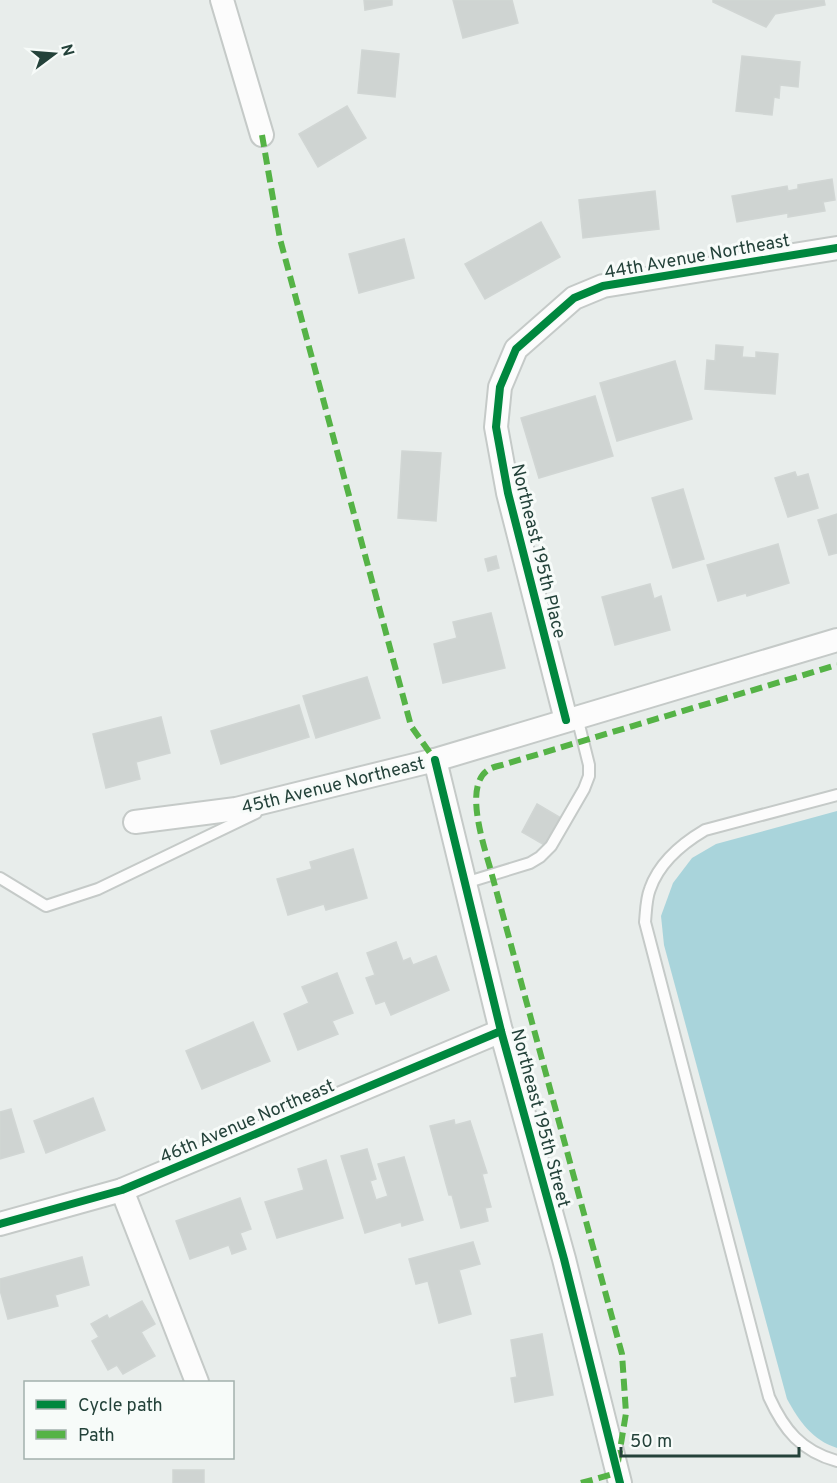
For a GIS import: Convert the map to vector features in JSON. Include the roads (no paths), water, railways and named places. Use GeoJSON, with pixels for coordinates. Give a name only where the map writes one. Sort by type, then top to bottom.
{"type":"FeatureCollection","features":[{"type":"Feature","properties":{"kind":"street"},"geometry":{"type":"LineString","coordinates":[[222,0],[262,135]]}},
{"type":"Feature","properties":{"kind":"street","name":"44th Avenue Northeast"},"geometry":{"type":"LineString","coordinates":[[500,387],[516,349],[574,298],[603,286],[837,248]]}},
{"type":"Feature","properties":{"kind":"street","name":"Northeast 195th Place"},"geometry":{"type":"LineString","coordinates":[[500,387],[496,427],[508,494],[571,719]]}},
{"type":"Feature","properties":{"kind":"street","name":"45th Avenue Northeast"},"geometry":{"type":"LineString","coordinates":[[135,822],[236,809],[435,760],[837,640]]}},
{"type":"Feature","properties":{"kind":"street","name":"Northeast 195th Street"},"geometry":{"type":"LineString","coordinates":[[435,760],[501,1031],[564,1259],[620,1483]]}},
{"type":"Feature","properties":{"kind":"street","name":"46th Avenue Northeast"},"geometry":{"type":"LineString","coordinates":[[0,1224],[122,1190],[501,1031]]}},
{"type":"Feature","properties":{"kind":"street"},"geometry":{"type":"LineString","coordinates":[[122,1190],[196,1381]]}},
{"type":"Feature","properties":{"kind":"lane"},"geometry":{"type":"LineString","coordinates":[[465,883],[530,863],[551,846],[584,789],[589,776],[590,765],[571,719]]}},
{"type":"Feature","properties":{"kind":"lane"},"geometry":{"type":"LineString","coordinates":[[0,878],[46,906],[98,889],[294,795]]}},
{"type":"Feature","properties":{"kind":"lane"},"geometry":{"type":"LineString","coordinates":[[837,795],[705,830],[691,839],[660,869],[649,889],[645,922],[769,1397],[780,1421],[799,1442],[819,1456],[837,1461]]}},
{"type":"Feature","properties":{"kind":"water"},"geometry":{"type":"Polygon","coordinates":[[[837,811],[837,1448],[813,1435],[796,1415],[787,1399],[664,945],[661,916],[673,883],[692,858],[716,844],[837,811]]]}}]}
